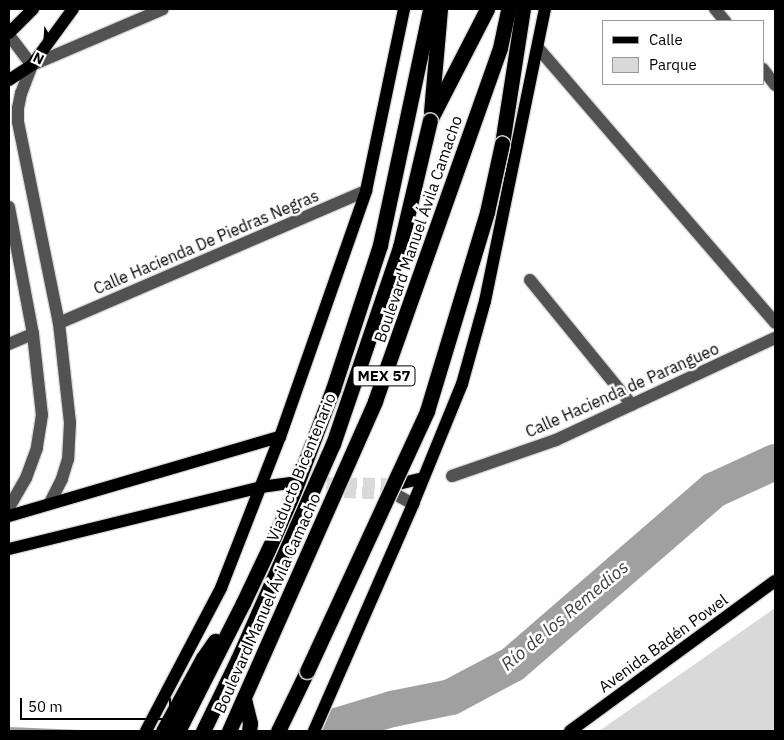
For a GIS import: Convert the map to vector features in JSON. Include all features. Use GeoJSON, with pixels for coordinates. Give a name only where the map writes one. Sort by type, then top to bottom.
{"type":"FeatureCollection","features":[{"type":"Feature","properties":{"kind":"highway","name":"Boulevard Manuel Ávila Camacho"},"geometry":{"type":"LineString","coordinates":[[178,731],[243,603],[286,512],[314,442],[380,245],[430,9]]}},
{"type":"Feature","properties":{"kind":"highway","name":"Viaducto Bicentenario"},"geometry":{"type":"LineString","coordinates":[[203,731],[238,659],[333,444],[400,247],[430,120],[440,9]]}},
{"type":"Feature","properties":{"kind":"highway","name":"Viaducto Bicentenario"},"geometry":{"type":"LineString","coordinates":[[430,120],[488,9]]}},
{"type":"Feature","properties":{"kind":"highway","name":"Boulevard Manuel Ávila Camacho"},"geometry":{"type":"LineString","coordinates":[[229,731],[375,401],[500,48],[508,9]]}},
{"type":"Feature","properties":{"kind":"highway"},"geometry":{"type":"LineString","coordinates":[[278,731],[427,411],[487,212],[502,144],[523,9]]}},
{"type":"Feature","properties":{"kind":"highway"},"geometry":{"type":"LineString","coordinates":[[163,731],[203,658],[243,603]]}},
{"type":"Feature","properties":{"kind":"highway"},"geometry":{"type":"LineString","coordinates":[[244,699],[250,723],[249,731]]}},
{"type":"Feature","properties":{"kind":"main road"},"geometry":{"type":"LineString","coordinates":[[9,34],[32,9]]}},
{"type":"Feature","properties":{"kind":"main road"},"geometry":{"type":"LineString","coordinates":[[9,80],[32,65],[73,9]]}},
{"type":"Feature","properties":{"kind":"main road"},"geometry":{"type":"LineString","coordinates":[[146,731],[220,588],[280,437],[366,191],[404,9]]}},
{"type":"Feature","properties":{"kind":"main road"},"geometry":{"type":"LineString","coordinates":[[314,731],[413,504],[462,384],[485,301],[545,9]]}},
{"type":"Feature","properties":{"kind":"main road"},"geometry":{"type":"LineString","coordinates":[[9,516],[280,437]]}},
{"type":"Feature","properties":{"kind":"main road"},"geometry":{"type":"LineString","coordinates":[[397,489],[423,478]]}},
{"type":"Feature","properties":{"kind":"main road"},"geometry":{"type":"LineString","coordinates":[[9,549],[261,487],[287,487]]}},
{"type":"Feature","properties":{"kind":"main road","name":"Avenida Badén Powel"},"geometry":{"type":"LineString","coordinates":[[570,731],[775,581]]}},
{"type":"Feature","properties":{"kind":"street"},"geometry":{"type":"LineString","coordinates":[[49,504],[62,479],[68,459],[70,423],[59,323],[18,122],[21,92],[32,65],[163,9]]}},
{"type":"Feature","properties":{"kind":"street"},"geometry":{"type":"LineString","coordinates":[[715,9],[724,20]]}},
{"type":"Feature","properties":{"kind":"street"},"geometry":{"type":"LineString","coordinates":[[9,34],[32,65]]}},
{"type":"Feature","properties":{"kind":"street"},"geometry":{"type":"LineString","coordinates":[[538,48],[775,323]]}},
{"type":"Feature","properties":{"kind":"street"},"geometry":{"type":"LineString","coordinates":[[764,70],[775,85]]}},
{"type":"Feature","properties":{"kind":"street","name":"Calle Hacienda De Piedras Negras"},"geometry":{"type":"LineString","coordinates":[[59,323],[366,191]]}},
{"type":"Feature","properties":{"kind":"street"},"geometry":{"type":"LineString","coordinates":[[9,207],[33,334],[42,416],[38,448],[26,478],[9,508]]}},
{"type":"Feature","properties":{"kind":"street"},"geometry":{"type":"LineString","coordinates":[[530,280],[632,405]]}},
{"type":"Feature","properties":{"kind":"street"},"geometry":{"type":"LineString","coordinates":[[9,344],[33,334]]}},
{"type":"Feature","properties":{"kind":"street","name":"Calle Hacienda de Parangueo"},"geometry":{"type":"LineString","coordinates":[[452,476],[556,440],[775,338]]}},
{"type":"Feature","properties":{"kind":"street"},"geometry":{"type":"LineString","coordinates":[[397,489],[413,504]]}},
{"type":"Feature","properties":{"kind":"green space"},"geometry":{"type":"Polygon","coordinates":[[[775,608],[775,731],[599,731],[775,608]]]}},
{"type":"Feature","properties":{"kind":"shaded area"},"geometry":{"type":"Polygon","coordinates":[[[9,727],[104,731],[9,731],[9,727]]]}},
{"type":"Feature","properties":{"kind":"waterway","name":"Río de los Remedios"},"geometry":{"type":"LineString","coordinates":[[333,727],[392,709],[451,697],[513,664],[714,490],[775,462]]}},
{"type":"Feature","properties":{"kind":"tunnel"},"geometry":{"type":"LineString","coordinates":[[291,483],[398,484]]}},
{"type":"Feature","properties":{"kind":"tunnel"},"geometry":{"type":"LineString","coordinates":[[290,490],[395,494]]}}]}
